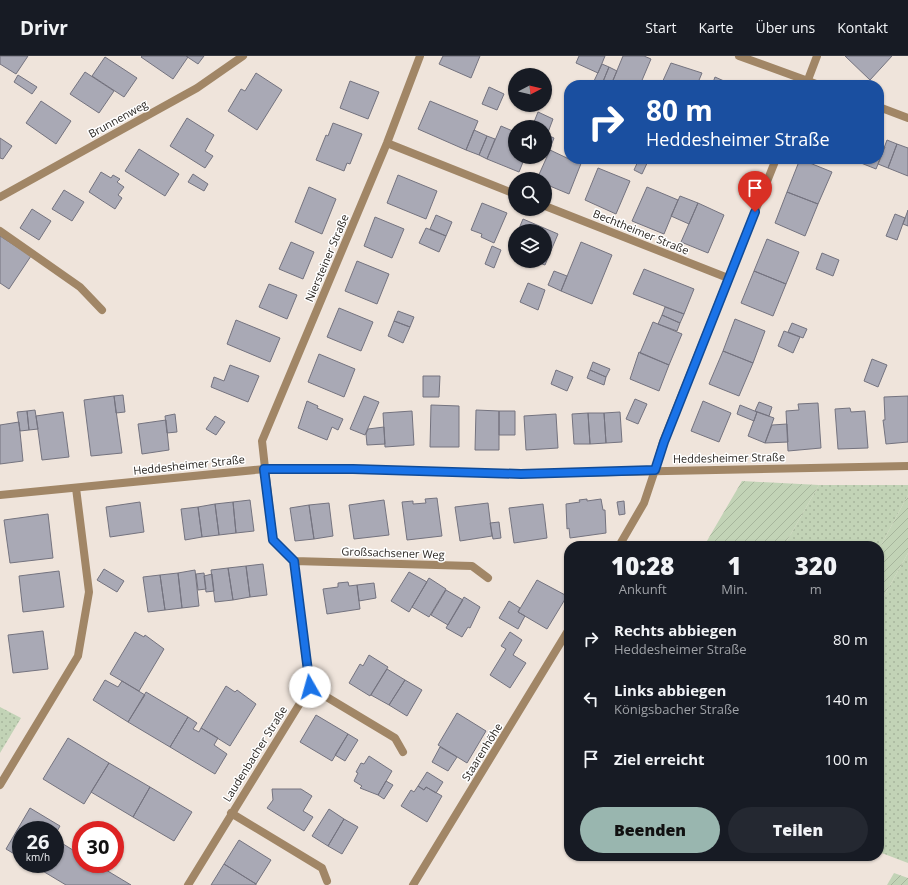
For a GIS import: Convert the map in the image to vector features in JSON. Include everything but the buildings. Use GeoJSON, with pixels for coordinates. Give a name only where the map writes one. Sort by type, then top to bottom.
{"type":"FeatureCollection","features":[{"type":"Feature","properties":{"kind":"street","name":"Brunnenweg"},"geometry":{"type":"LineString","coordinates":[[0,197],[196,88],[243,56]]}},
{"type":"Feature","properties":{"kind":"street","name":"Niersteiner Straße"},"geometry":{"type":"LineString","coordinates":[[264,469],[262,441],[387,143],[420,56]]}},
{"type":"Feature","properties":{"kind":"street"},"geometry":{"type":"LineString","coordinates":[[739,56],[799,80]]}},
{"type":"Feature","properties":{"kind":"street"},"geometry":{"type":"LineString","coordinates":[[807,80],[817,56]]}},
{"type":"Feature","properties":{"kind":"street"},"geometry":{"type":"LineString","coordinates":[[884,109],[908,118]]}},
{"type":"Feature","properties":{"kind":"street"},"geometry":{"type":"LineString","coordinates":[[387,143],[508,191]]}},
{"type":"Feature","properties":{"kind":"street"},"geometry":{"type":"LineString","coordinates":[[622,541],[644,503],[664,442],[774,164]]}},
{"type":"Feature","properties":{"kind":"street","name":"Bechtheimer Straße"},"geometry":{"type":"LineString","coordinates":[[552,209],[728,278]]}},
{"type":"Feature","properties":{"kind":"street"},"geometry":{"type":"LineString","coordinates":[[0,231],[80,287],[102,310]]}},
{"type":"Feature","properties":{"kind":"street","name":"Heddesheimer Straße"},"geometry":{"type":"LineString","coordinates":[[0,495],[264,469],[353,469],[521,474],[655,470],[908,466]]}},
{"type":"Feature","properties":{"kind":"street"},"geometry":{"type":"LineString","coordinates":[[264,469],[273,540],[294,561],[310,687],[395,738],[403,752]]}},
{"type":"Feature","properties":{"kind":"street"},"geometry":{"type":"LineString","coordinates":[[0,785],[78,656],[89,592],[76,488]]}},
{"type":"Feature","properties":{"kind":"street","name":"Großsachsener Weg"},"geometry":{"type":"LineString","coordinates":[[294,561],[472,566],[488,578]]}},
{"type":"Feature","properties":{"kind":"street","name":"Staarenhöhe"},"geometry":{"type":"LineString","coordinates":[[413,885],[564,637]]}},
{"type":"Feature","properties":{"kind":"street","name":"Laudenbacher Straße"},"geometry":{"type":"LineString","coordinates":[[188,885],[310,687]]}},
{"type":"Feature","properties":{"kind":"street"},"geometry":{"type":"LineString","coordinates":[[231,813],[322,868],[327,881]]}},
{"type":"Feature","properties":{"kind":"green space"},"geometry":{"type":"Polygon","coordinates":[[[742,481],[819,485],[787,541],[707,541],[742,481]]]}},
{"type":"Feature","properties":{"kind":"green space"},"geometry":{"type":"Polygon","coordinates":[[[819,485],[908,485],[908,495],[883,541],[787,541],[819,485]]]}},
{"type":"Feature","properties":{"kind":"green space"},"geometry":{"type":"Polygon","coordinates":[[[908,495],[908,553],[884,596],[884,541],[908,495]]]}},
{"type":"Feature","properties":{"kind":"green space"},"geometry":{"type":"Polygon","coordinates":[[[908,553],[908,863],[884,854],[884,596],[908,553]]]}},
{"type":"Feature","properties":{"kind":"green space"},"geometry":{"type":"Polygon","coordinates":[[[0,707],[21,718],[0,753],[0,707]]]}},
{"type":"Feature","properties":{"kind":"green space"},"geometry":{"type":"Polygon","coordinates":[[[894,873],[908,878],[908,885],[887,885],[894,873]]]}},
{"type":"Feature","properties":{"kind":"route"},"geometry":{"type":"LineString","coordinates":[[310,687],[294,561],[273,540],[264,469],[353,469],[521,474],[655,470],[664,442],[755,212]]}}]}
